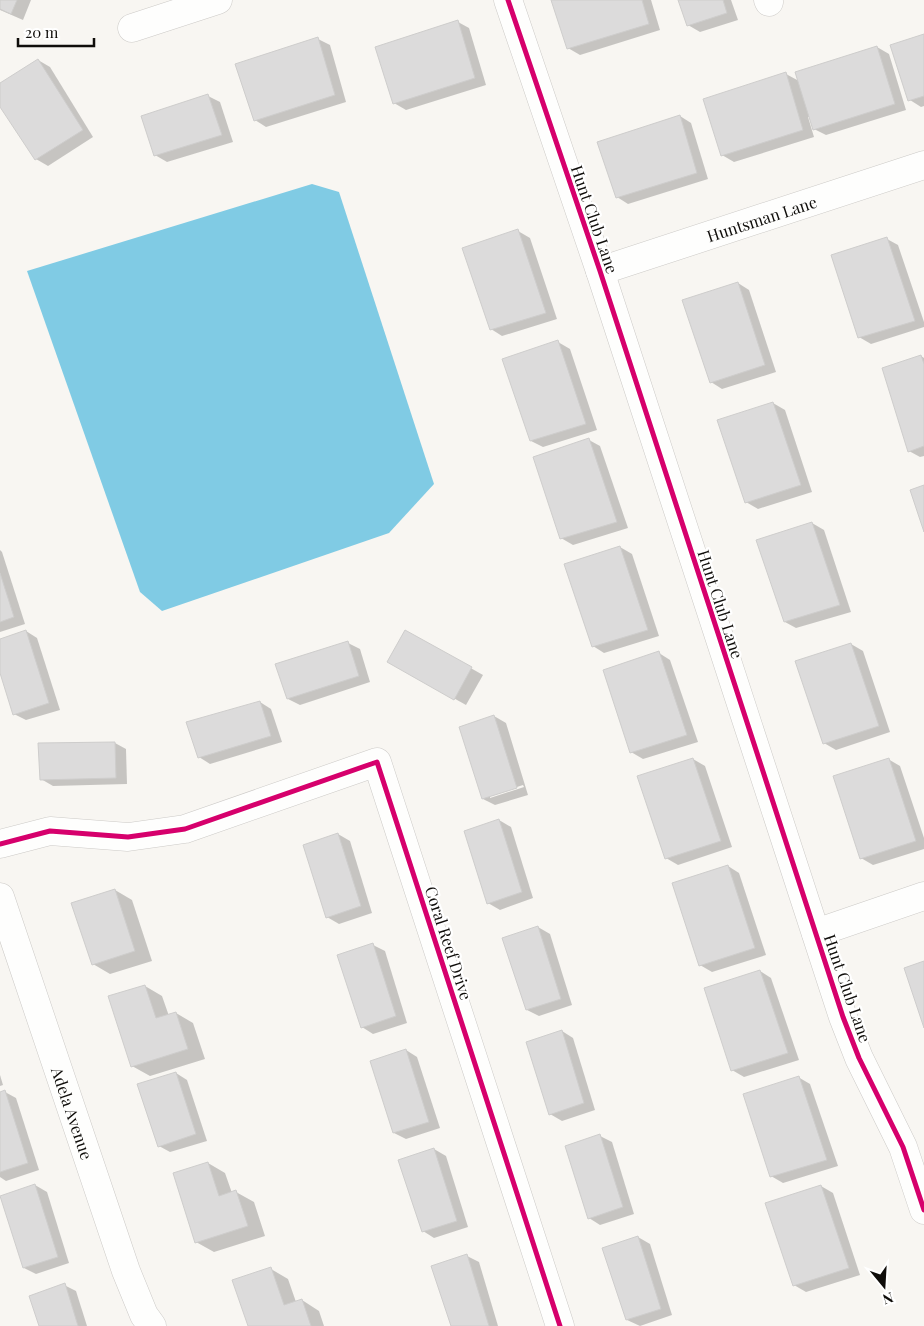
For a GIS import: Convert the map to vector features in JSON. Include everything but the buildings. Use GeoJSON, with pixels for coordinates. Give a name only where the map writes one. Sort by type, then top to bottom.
{"type":"FeatureCollection","features":[{"type":"Feature","properties":{"kind":"street"},"geometry":{"type":"LineString","coordinates":[[132,28],[218,0]]}},
{"type":"Feature","properties":{"kind":"street","name":"Hunt Club Lane"},"geometry":{"type":"LineString","coordinates":[[508,0],[600,271],[843,1017],[859,1058],[903,1147],[924,1210]]}},
{"type":"Feature","properties":{"kind":"street","name":"Huntsman Lane"},"geometry":{"type":"LineString","coordinates":[[600,271],[924,165]]}},
{"type":"Feature","properties":{"kind":"street","name":"Coral Reef Drive"},"geometry":{"type":"LineString","coordinates":[[0,844],[50,831],[128,837],[185,829],[377,762],[560,1326]]}},
{"type":"Feature","properties":{"kind":"street"},"geometry":{"type":"LineString","coordinates":[[816,933],[924,896]]}},
{"type":"Feature","properties":{"kind":"street","name":"Adela Avenue"},"geometry":{"type":"LineString","coordinates":[[0,897],[126,1271],[144,1315],[152,1326]]}},
{"type":"Feature","properties":{"kind":"water"},"geometry":{"type":"Polygon","coordinates":[[[312,184],[339,192],[434,484],[389,533],[162,611],[140,592],[27,271],[312,184]]]}},
{"type":"Feature","properties":{"kind":"cycle path"},"geometry":{"type":"LineString","coordinates":[[508,0],[600,271],[843,1017],[859,1058],[903,1147],[924,1210]]}},
{"type":"Feature","properties":{"kind":"cycle path"},"geometry":{"type":"LineString","coordinates":[[0,844],[50,831],[128,837],[185,829],[377,762],[560,1326]]}}]}
